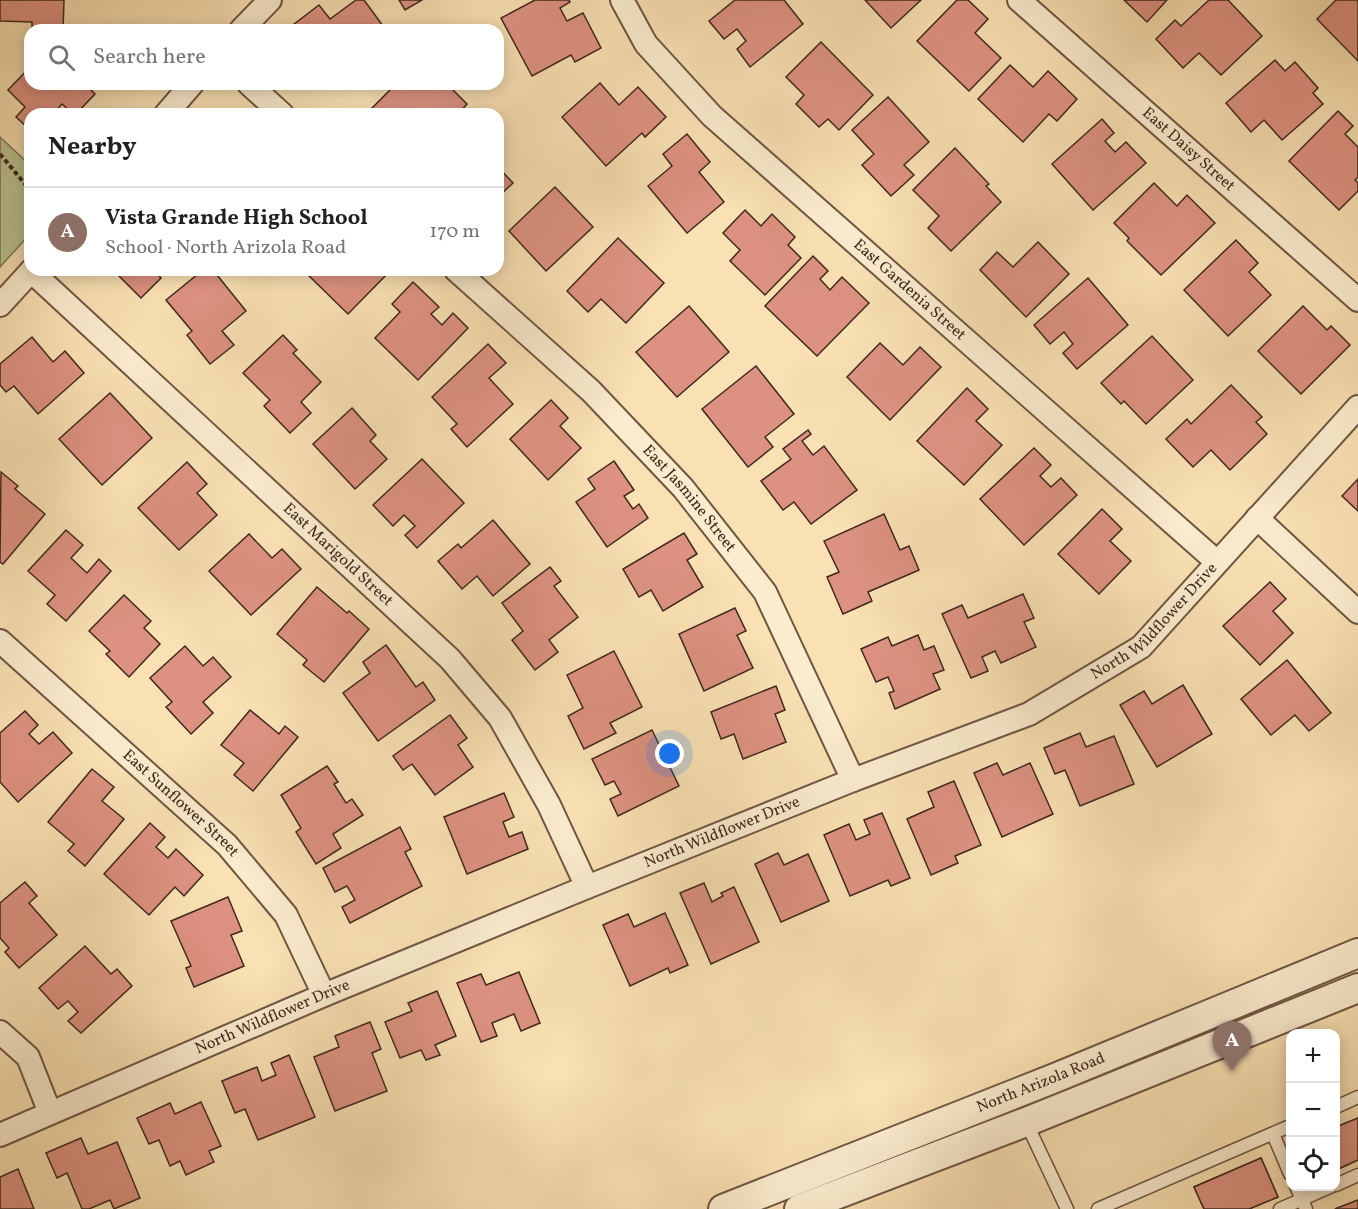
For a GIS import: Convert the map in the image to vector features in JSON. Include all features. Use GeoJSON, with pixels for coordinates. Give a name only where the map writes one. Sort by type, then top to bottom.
{"type":"FeatureCollection","features":[{"type":"Feature","properties":{"kind":"street"},"geometry":{"type":"LineString","coordinates":[[247,24],[270,0]]}},
{"type":"Feature","properties":{"kind":"street","name":"East Gardenia Street"},"geometry":{"type":"LineString","coordinates":[[622,0],[646,44],[712,116],[1217,562]]}},
{"type":"Feature","properties":{"kind":"street","name":"East Daisy Street"},"geometry":{"type":"LineString","coordinates":[[1019,0],[1358,300]]}},
{"type":"Feature","properties":{"kind":"street"},"geometry":{"type":"LineString","coordinates":[[170,108],[183,90]]}},
{"type":"Feature","properties":{"kind":"street"},"geometry":{"type":"LineString","coordinates":[[256,90],[275,108]]}},
{"type":"Feature","properties":{"kind":"street"},"geometry":{"type":"LineString","coordinates":[[0,305],[27,276]]}},
{"type":"Feature","properties":{"kind":"street","name":"East Marigold Street"},"geometry":{"type":"LineString","coordinates":[[37,276],[450,659],[500,718],[549,805],[587,886]]}},
{"type":"Feature","properties":{"kind":"street","name":"East Jasmine Street"},"geometry":{"type":"LineString","coordinates":[[463,276],[598,399],[683,488],[765,592],[853,780]]}},
{"type":"Feature","properties":{"kind":"street","name":"North Wildflower Drive"},"geometry":{"type":"LineString","coordinates":[[0,1135],[324,995],[587,886],[853,780],[1029,714],[1141,646],[1358,407]]}},
{"type":"Feature","properties":{"kind":"street"},"geometry":{"type":"LineString","coordinates":[[1257,518],[1358,612]]}},
{"type":"Feature","properties":{"kind":"street","name":"East Sunflower Street"},"geometry":{"type":"LineString","coordinates":[[0,641],[227,845],[286,915],[324,995]]}},
{"type":"Feature","properties":{"kind":"street","name":"North Arizola Road"},"geometry":{"type":"LineString","coordinates":[[723,1209],[1066,1073],[1358,953]]}},
{"type":"Feature","properties":{"kind":"street","name":"North Arizola Road"},"geometry":{"type":"LineString","coordinates":[[799,1209],[1026,1122],[1358,988]]}},
{"type":"Feature","properties":{"kind":"street"},"geometry":{"type":"LineString","coordinates":[[0,1032],[28,1057],[50,1113]]}},
{"type":"Feature","properties":{"kind":"lane"},"geometry":{"type":"LineString","coordinates":[[1340,1105],[1358,1097]]}},
{"type":"Feature","properties":{"kind":"lane"},"geometry":{"type":"LineString","coordinates":[[1026,1122],[1067,1209]]}},
{"type":"Feature","properties":{"kind":"lane"},"geometry":{"type":"LineString","coordinates":[[1098,1209],[1286,1128]]}},
{"type":"Feature","properties":{"kind":"lane"},"geometry":{"type":"LineString","coordinates":[[1273,1134],[1286,1165]]}},
{"type":"Feature","properties":{"kind":"lane"},"geometry":{"type":"LineString","coordinates":[[1340,1183],[1358,1175]]}},
{"type":"Feature","properties":{"kind":"lane"},"geometry":{"type":"LineString","coordinates":[[1280,1209],[1303,1204],[1325,1191]]}},
{"type":"Feature","properties":{"kind":"path"},"geometry":{"type":"LineString","coordinates":[[0,154],[24,183]]}},
{"type":"Feature","properties":{"kind":"green space"},"geometry":{"type":"Polygon","coordinates":[[[0,137],[24,159],[24,241],[0,267],[0,137]]]}},
{"type":"Feature","properties":{"kind":"building"},"geometry":{"type":"Polygon","coordinates":[[[0,0],[64,0],[63,24],[0,21],[0,0]]]}},
{"type":"Feature","properties":{"kind":"building"},"geometry":{"type":"Polygon","coordinates":[[[356,0],[364,0],[382,24],[294,24],[319,5],[330,19],[356,0]]]}},
{"type":"Feature","properties":{"kind":"building"},"geometry":{"type":"Polygon","coordinates":[[[399,0],[422,0],[405,10],[399,0]]]}},
{"type":"Feature","properties":{"kind":"building"},"geometry":{"type":"Polygon","coordinates":[[[535,0],[569,0],[570,2],[560,8],[567,21],[583,13],[601,48],[575,62],[571,55],[532,76],[501,18],[535,0]]]}},
{"type":"Feature","properties":{"kind":"building"},"geometry":{"type":"Polygon","coordinates":[[[735,0],[784,0],[803,24],[750,67],[737,49],[746,41],[737,29],[724,39],[709,21],[735,0]]]}},
{"type":"Feature","properties":{"kind":"building"},"geometry":{"type":"Polygon","coordinates":[[[865,0],[921,0],[891,28],[865,0]]]}},
{"type":"Feature","properties":{"kind":"building"},"geometry":{"type":"Polygon","coordinates":[[[957,0],[968,0],[988,19],[975,33],[1001,58],[969,91],[917,41],[957,0]]]}},
{"type":"Feature","properties":{"kind":"building"},"geometry":{"type":"Polygon","coordinates":[[[1124,0],[1167,0],[1147,22],[1124,0]]]}},
{"type":"Feature","properties":{"kind":"building"},"geometry":{"type":"Polygon","coordinates":[[[1209,0],[1228,0],[1262,36],[1221,75],[1199,53],[1183,68],[1156,39],[1175,20],[1181,26],[1209,0]]]}},
{"type":"Feature","properties":{"kind":"building"},"geometry":{"type":"Polygon","coordinates":[[[1336,0],[1358,0],[1358,61],[1317,19],[1336,0]]]}},
{"type":"Feature","properties":{"kind":"building"},"geometry":{"type":"Polygon","coordinates":[[[821,42],[873,95],[839,130],[828,119],[819,127],[796,104],[804,95],[786,77],[821,42]]]}},
{"type":"Feature","properties":{"kind":"building"},"geometry":{"type":"Polygon","coordinates":[[[1275,60],[1285,71],[1295,62],[1318,88],[1313,93],[1323,104],[1282,140],[1264,120],[1251,132],[1226,103],[1275,60]]]}},
{"type":"Feature","properties":{"kind":"building"},"geometry":{"type":"Polygon","coordinates":[[[1010,65],[1033,87],[1048,71],[1077,99],[1057,121],[1049,114],[1023,142],[978,99],[1010,65]]]}},
{"type":"Feature","properties":{"kind":"building"},"geometry":{"type":"Polygon","coordinates":[[[24,73],[24,90],[91,90],[95,94],[82,108],[66,108],[62,104],[58,108],[24,108],[8,90],[24,73]]]}},
{"type":"Feature","properties":{"kind":"building"},"geometry":{"type":"Polygon","coordinates":[[[600,83],[619,105],[638,87],[666,117],[645,137],[642,133],[606,166],[562,117],[600,83]]]}},
{"type":"Feature","properties":{"kind":"building"},"geometry":{"type":"Polygon","coordinates":[[[390,90],[453,90],[467,104],[463,108],[372,108],[390,90]]]}},
{"type":"Feature","properties":{"kind":"building"},"geometry":{"type":"Polygon","coordinates":[[[888,97],[929,142],[904,165],[914,175],[891,196],[862,165],[874,154],[852,130],[888,97]]]}},
{"type":"Feature","properties":{"kind":"building"},"geometry":{"type":"Polygon","coordinates":[[[24,108],[24,124],[16,117],[24,108]]]}},
{"type":"Feature","properties":{"kind":"building"},"geometry":{"type":"Polygon","coordinates":[[[1338,111],[1353,126],[1345,134],[1358,147],[1358,177],[1355,180],[1358,183],[1358,191],[1339,210],[1289,161],[1338,111]]]}},
{"type":"Feature","properties":{"kind":"building"},"geometry":{"type":"Polygon","coordinates":[[[1102,119],[1114,133],[1105,141],[1115,152],[1126,142],[1146,163],[1093,210],[1052,164],[1102,119]]]}},
{"type":"Feature","properties":{"kind":"building"},"geometry":{"type":"Polygon","coordinates":[[[687,134],[710,162],[699,172],[724,202],[687,233],[648,186],[672,166],[663,154],[687,134]]]}},
{"type":"Feature","properties":{"kind":"building"},"geometry":{"type":"Polygon","coordinates":[[[955,148],[989,184],[986,186],[1001,202],[951,251],[928,228],[939,216],[913,190],[955,148]]]}},
{"type":"Feature","properties":{"kind":"building"},"geometry":{"type":"Polygon","coordinates":[[[504,173],[513,183],[504,191],[504,173]]]}},
{"type":"Feature","properties":{"kind":"building"},"geometry":{"type":"Polygon","coordinates":[[[1154,183],[1177,206],[1187,195],[1215,223],[1161,275],[1127,241],[1129,238],[1114,223],[1154,183]]]}},
{"type":"Feature","properties":{"kind":"building"},"geometry":{"type":"Polygon","coordinates":[[[555,187],[593,227],[546,271],[509,231],[555,187]]]}},
{"type":"Feature","properties":{"kind":"building"},"geometry":{"type":"Polygon","coordinates":[[[745,210],[761,226],[772,214],[795,237],[788,245],[801,258],[765,295],[730,261],[740,250],[723,233],[745,210]]]}},
{"type":"Feature","properties":{"kind":"building"},"geometry":{"type":"Polygon","coordinates":[[[618,238],[664,283],[626,323],[601,299],[588,312],[567,291],[618,238]]]}},
{"type":"Feature","properties":{"kind":"building"},"geometry":{"type":"Polygon","coordinates":[[[1236,240],[1258,263],[1249,272],[1271,295],[1228,336],[1184,290],[1236,240]]]}},
{"type":"Feature","properties":{"kind":"building"},"geometry":{"type":"Polygon","coordinates":[[[1038,242],[1069,274],[1026,317],[980,270],[997,252],[1013,267],[1038,242]]]}},
{"type":"Feature","properties":{"kind":"building"},"geometry":{"type":"Polygon","coordinates":[[[813,256],[828,271],[820,279],[830,290],[842,277],[869,303],[817,356],[765,306],[813,256]]]}},
{"type":"Feature","properties":{"kind":"building"},"geometry":{"type":"Polygon","coordinates":[[[119,276],[159,276],[161,278],[141,298],[119,276]]]}},
{"type":"Feature","properties":{"kind":"building"},"geometry":{"type":"Polygon","coordinates":[[[196,276],[218,276],[246,311],[222,331],[234,345],[210,364],[187,335],[192,331],[166,300],[196,276]]]}},
{"type":"Feature","properties":{"kind":"building"},"geometry":{"type":"Polygon","coordinates":[[[309,276],[385,276],[348,314],[309,276]]]}},
{"type":"Feature","properties":{"kind":"building"},"geometry":{"type":"Polygon","coordinates":[[[1088,278],[1128,325],[1077,369],[1063,353],[1073,344],[1064,332],[1050,344],[1034,325],[1088,278]]]}},
{"type":"Feature","properties":{"kind":"building"},"geometry":{"type":"Polygon","coordinates":[[[413,282],[439,307],[431,314],[442,325],[453,313],[468,328],[418,380],[375,338],[400,312],[392,304],[413,282]]]}},
{"type":"Feature","properties":{"kind":"building"},"geometry":{"type":"Polygon","coordinates":[[[689,306],[729,352],[677,397],[636,352],[689,306]]]}},
{"type":"Feature","properties":{"kind":"building"},"geometry":{"type":"Polygon","coordinates":[[[1303,306],[1327,330],[1331,326],[1350,345],[1301,394],[1258,351],[1303,306]]]}},
{"type":"Feature","properties":{"kind":"building"},"geometry":{"type":"Polygon","coordinates":[[[283,335],[297,350],[293,353],[321,382],[301,402],[311,413],[290,433],[264,406],[270,400],[243,373],[283,335]]]}},
{"type":"Feature","properties":{"kind":"building"},"geometry":{"type":"Polygon","coordinates":[[[1152,336],[1193,380],[1146,424],[1124,401],[1121,404],[1101,383],[1152,336]]]}},
{"type":"Feature","properties":{"kind":"building"},"geometry":{"type":"Polygon","coordinates":[[[32,337],[53,362],[65,351],[84,373],[38,414],[14,386],[6,392],[0,385],[0,364],[32,337]]]}},
{"type":"Feature","properties":{"kind":"building"},"geometry":{"type":"Polygon","coordinates":[[[880,343],[903,365],[920,347],[941,367],[890,420],[847,377],[880,343]]]}},
{"type":"Feature","properties":{"kind":"building"},"geometry":{"type":"Polygon","coordinates":[[[488,344],[506,363],[489,378],[513,404],[467,447],[451,429],[457,424],[432,397],[488,344]]]}},
{"type":"Feature","properties":{"kind":"building"},"geometry":{"type":"Polygon","coordinates":[[[756,366],[794,414],[765,437],[773,447],[748,467],[702,409],[756,366]]]}},
{"type":"Feature","properties":{"kind":"building"},"geometry":{"type":"Polygon","coordinates":[[[1231,385],[1262,417],[1256,422],[1267,434],[1230,470],[1211,450],[1193,467],[1166,439],[1187,419],[1191,424],[1231,385]]]}},
{"type":"Feature","properties":{"kind":"building"},"geometry":{"type":"Polygon","coordinates":[[[967,388],[988,409],[976,421],[1002,445],[964,485],[917,441],[967,388]]]}},
{"type":"Feature","properties":{"kind":"building"},"geometry":{"type":"Polygon","coordinates":[[[110,393],[152,438],[102,485],[59,439],[110,393]]]}},
{"type":"Feature","properties":{"kind":"building"},"geometry":{"type":"Polygon","coordinates":[[[551,400],[568,418],[560,426],[581,448],[548,480],[510,439],[551,400]]]}},
{"type":"Feature","properties":{"kind":"building"},"geometry":{"type":"Polygon","coordinates":[[[352,408],[376,435],[370,441],[387,459],[355,489],[313,444],[352,408]]]}},
{"type":"Feature","properties":{"kind":"building"},"geometry":{"type":"Polygon","coordinates":[[[808,430],[811,434],[802,441],[813,455],[824,446],[857,490],[811,524],[794,502],[783,510],[761,481],[791,459],[783,449],[808,430]]]}},
{"type":"Feature","properties":{"kind":"building"},"geometry":{"type":"Polygon","coordinates":[[[1034,448],[1051,465],[1040,476],[1051,487],[1061,478],[1077,495],[1024,545],[980,499],[1034,448]]]}},
{"type":"Feature","properties":{"kind":"building"},"geometry":{"type":"Polygon","coordinates":[[[422,459],[464,503],[417,548],[405,535],[415,526],[404,515],[393,526],[373,505],[422,459]]]}},
{"type":"Feature","properties":{"kind":"building"},"geometry":{"type":"Polygon","coordinates":[[[614,461],[634,490],[624,496],[633,509],[639,504],[648,518],[607,547],[576,502],[595,489],[588,479],[614,461]]]}},
{"type":"Feature","properties":{"kind":"building"},"geometry":{"type":"Polygon","coordinates":[[[187,462],[207,484],[197,493],[217,515],[179,550],[138,508],[187,462]]]}},
{"type":"Feature","properties":{"kind":"building"},"geometry":{"type":"Polygon","coordinates":[[[1,472],[18,486],[15,489],[45,514],[3,564],[0,562],[1,472]]]}},
{"type":"Feature","properties":{"kind":"building"},"geometry":{"type":"Polygon","coordinates":[[[1358,479],[1358,511],[1342,496],[1358,479]]]}},
{"type":"Feature","properties":{"kind":"building"},"geometry":{"type":"Polygon","coordinates":[[[1102,509],[1122,529],[1110,541],[1131,561],[1099,594],[1058,554],[1102,509]]]}},
{"type":"Feature","properties":{"kind":"building"},"geometry":{"type":"Polygon","coordinates":[[[884,514],[900,550],[909,546],[919,570],[868,592],[872,601],[843,614],[827,577],[839,572],[824,541],[884,514]]]}},
{"type":"Feature","properties":{"kind":"building"},"geometry":{"type":"Polygon","coordinates":[[[493,520],[530,564],[493,596],[477,576],[462,589],[438,561],[458,544],[461,548],[493,520]]]}},
{"type":"Feature","properties":{"kind":"building"},"geometry":{"type":"Polygon","coordinates":[[[66,530],[83,545],[71,558],[87,573],[99,559],[111,571],[66,621],[47,604],[55,595],[28,571],[66,530]]]}},
{"type":"Feature","properties":{"kind":"building"},"geometry":{"type":"Polygon","coordinates":[[[684,533],[697,554],[687,560],[703,587],[663,611],[651,590],[639,597],[623,569],[684,533]]]}},
{"type":"Feature","properties":{"kind":"building"},"geometry":{"type":"Polygon","coordinates":[[[249,534],[272,558],[282,549],[301,569],[251,615],[209,571],[249,534]]]}},
{"type":"Feature","properties":{"kind":"building"},"geometry":{"type":"Polygon","coordinates":[[[550,567],[561,581],[554,586],[578,617],[549,640],[558,652],[535,670],[512,640],[523,631],[502,603],[550,567]]]}},
{"type":"Feature","properties":{"kind":"building"},"geometry":{"type":"Polygon","coordinates":[[[1270,582],[1286,599],[1273,611],[1293,633],[1260,665],[1223,626],[1270,582]]]}},
{"type":"Feature","properties":{"kind":"building"},"geometry":{"type":"Polygon","coordinates":[[[317,587],[369,629],[324,682],[303,665],[307,660],[277,634],[317,587]]]}},
{"type":"Feature","properties":{"kind":"building"},"geometry":{"type":"Polygon","coordinates":[[[1023,594],[1034,618],[1024,622],[1036,647],[1001,663],[995,651],[982,657],[988,671],[971,678],[942,614],[962,605],[968,618],[1023,594]]]}},
{"type":"Feature","properties":{"kind":"building"},"geometry":{"type":"Polygon","coordinates":[[[124,595],[151,621],[144,628],[160,644],[129,677],[106,654],[110,651],[89,631],[124,595]]]}},
{"type":"Feature","properties":{"kind":"building"},"geometry":{"type":"Polygon","coordinates":[[[735,608],[746,631],[737,635],[753,668],[704,691],[679,634],[735,608]]]}},
{"type":"Feature","properties":{"kind":"building"},"geometry":{"type":"Polygon","coordinates":[[[918,635],[924,650],[934,646],[944,670],[933,674],[940,689],[895,709],[889,693],[894,691],[888,677],[876,682],[861,649],[888,637],[892,646],[918,635]]]}},
{"type":"Feature","properties":{"kind":"building"},"geometry":{"type":"Polygon","coordinates":[[[386,645],[416,687],[423,682],[435,700],[378,741],[343,693],[370,673],[363,662],[386,645]]]}},
{"type":"Feature","properties":{"kind":"building"},"geometry":{"type":"Polygon","coordinates":[[[185,646],[203,666],[213,657],[231,677],[203,702],[213,713],[191,734],[166,707],[172,702],[150,678],[185,646]]]}},
{"type":"Feature","properties":{"kind":"building"},"geometry":{"type":"Polygon","coordinates":[[[614,651],[642,707],[610,723],[616,733],[584,749],[568,716],[583,708],[567,675],[614,651]]]}},
{"type":"Feature","properties":{"kind":"building"},"geometry":{"type":"Polygon","coordinates":[[[1287,660],[1331,713],[1309,731],[1295,715],[1271,735],[1241,699],[1287,660]]]}},
{"type":"Feature","properties":{"kind":"building"},"geometry":{"type":"Polygon","coordinates":[[[1183,685],[1212,734],[1157,767],[1120,705],[1144,691],[1152,704],[1183,685]]]}},
{"type":"Feature","properties":{"kind":"building"},"geometry":{"type":"Polygon","coordinates":[[[776,686],[785,710],[775,714],[786,742],[743,759],[734,734],[721,739],[711,712],[776,686]]]}},
{"type":"Feature","properties":{"kind":"building"},"geometry":{"type":"Polygon","coordinates":[[[250,710],[279,734],[285,726],[298,737],[253,791],[234,775],[244,763],[221,745],[250,710]]]}},
{"type":"Feature","properties":{"kind":"building"},"geometry":{"type":"Polygon","coordinates":[[[25,711],[38,725],[29,734],[39,744],[53,732],[72,753],[18,802],[0,782],[0,733],[25,711]]]}},
{"type":"Feature","properties":{"kind":"building"},"geometry":{"type":"Polygon","coordinates":[[[450,715],[467,738],[458,745],[473,767],[435,795],[412,764],[403,770],[393,756],[450,715]]]}},
{"type":"Feature","properties":{"kind":"building"},"geometry":{"type":"Polygon","coordinates":[[[652,730],[679,786],[618,816],[610,799],[621,794],[614,781],[605,785],[592,759],[652,730]]]}},
{"type":"Feature","properties":{"kind":"building"},"geometry":{"type":"Polygon","coordinates":[[[1080,733],[1086,747],[1114,736],[1134,784],[1080,806],[1065,770],[1055,774],[1044,748],[1080,733]]]}},
{"type":"Feature","properties":{"kind":"building"},"geometry":{"type":"Polygon","coordinates":[[[997,763],[1003,775],[1030,763],[1053,814],[1002,837],[974,773],[997,763]]]}},
{"type":"Feature","properties":{"kind":"building"},"geometry":{"type":"Polygon","coordinates":[[[327,766],[338,782],[334,784],[346,803],[352,799],[363,815],[333,834],[341,848],[316,864],[296,832],[301,828],[281,795],[327,766]]]}},
{"type":"Feature","properties":{"kind":"building"},"geometry":{"type":"Polygon","coordinates":[[[92,769],[114,787],[102,801],[124,819],[85,866],[68,851],[74,844],[48,822],[92,769]]]}},
{"type":"Feature","properties":{"kind":"building"},"geometry":{"type":"Polygon","coordinates":[[[954,781],[981,845],[955,856],[958,863],[931,875],[907,819],[934,807],[928,792],[954,781]]]}},
{"type":"Feature","properties":{"kind":"building"},"geometry":{"type":"Polygon","coordinates":[[[504,793],[514,817],[503,822],[509,837],[522,832],[528,849],[467,874],[444,817],[504,793]]]}},
{"type":"Feature","properties":{"kind":"building"},"geometry":{"type":"Polygon","coordinates":[[[882,813],[910,878],[891,886],[888,880],[850,896],[824,835],[849,824],[856,840],[870,834],[864,820],[882,813]]]}},
{"type":"Feature","properties":{"kind":"building"},"geometry":{"type":"Polygon","coordinates":[[[150,823],[165,837],[156,847],[168,858],[176,849],[203,875],[184,896],[175,887],[149,915],[104,874],[150,823]]]}},
{"type":"Feature","properties":{"kind":"building"},"geometry":{"type":"Polygon","coordinates":[[[400,827],[411,849],[405,852],[422,886],[350,923],[342,907],[355,900],[347,886],[335,892],[323,868],[400,827]]]}},
{"type":"Feature","properties":{"kind":"building"},"geometry":{"type":"Polygon","coordinates":[[[778,853],[784,865],[808,854],[829,901],[781,922],[755,864],[778,853]]]}},
{"type":"Feature","properties":{"kind":"building"},"geometry":{"type":"Polygon","coordinates":[[[25,882],[37,896],[29,903],[57,935],[19,968],[5,952],[9,948],[0,938],[0,903],[25,882]]]}},
{"type":"Feature","properties":{"kind":"building"},"geometry":{"type":"Polygon","coordinates":[[[704,883],[712,902],[723,896],[721,893],[734,887],[759,942],[711,964],[680,893],[704,883]]]}},
{"type":"Feature","properties":{"kind":"building"},"geometry":{"type":"Polygon","coordinates":[[[228,897],[242,931],[231,935],[244,966],[194,987],[186,968],[191,966],[171,921],[228,897]]]}},
{"type":"Feature","properties":{"kind":"building"},"geometry":{"type":"Polygon","coordinates":[[[665,913],[688,965],[670,973],[668,968],[630,986],[603,925],[628,914],[634,927],[665,913]]]}},
{"type":"Feature","properties":{"kind":"building"},"geometry":{"type":"Polygon","coordinates":[[[85,946],[111,974],[117,969],[132,986],[81,1033],[68,1021],[78,1012],[68,1001],[58,1009],[39,988],[85,946]]]}},
{"type":"Feature","properties":{"kind":"building"},"geometry":{"type":"Polygon","coordinates":[[[519,972],[540,1023],[521,1031],[514,1014],[492,1023],[497,1036],[481,1042],[457,983],[481,974],[486,985],[519,972]]]}},
{"type":"Feature","properties":{"kind":"building"},"geometry":{"type":"Polygon","coordinates":[[[437,991],[456,1036],[435,1045],[440,1055],[426,1060],[421,1050],[400,1058],[385,1022],[412,1011],[408,1003],[437,991]]]}},
{"type":"Feature","properties":{"kind":"building"},"geometry":{"type":"Polygon","coordinates":[[[370,1022],[381,1049],[372,1053],[387,1091],[335,1111],[314,1057],[339,1047],[335,1036],[370,1022]]]}},
{"type":"Feature","properties":{"kind":"building"},"geometry":{"type":"Polygon","coordinates":[[[289,1055],[315,1117],[258,1140],[245,1109],[235,1113],[222,1081],[257,1067],[262,1081],[276,1075],[271,1063],[289,1055]]]}},
{"type":"Feature","properties":{"kind":"building"},"geometry":{"type":"Polygon","coordinates":[[[201,1102],[221,1146],[209,1151],[214,1162],[186,1175],[180,1161],[170,1166],[159,1140],[149,1144],[137,1118],[170,1103],[175,1114],[201,1102]]]}},
{"type":"Feature","properties":{"kind":"building"},"geometry":{"type":"Polygon","coordinates":[[[1358,1118],[1358,1160],[1340,1168],[1340,1137],[1340,1125],[1358,1118]]]}},
{"type":"Feature","properties":{"kind":"building"},"geometry":{"type":"Polygon","coordinates":[[[1358,1118],[1358,1160],[1340,1168],[1340,1137],[1340,1125],[1358,1118]]]}},
{"type":"Feature","properties":{"kind":"building"},"geometry":{"type":"Polygon","coordinates":[[[81,1138],[88,1154],[117,1142],[140,1198],[114,1209],[110,1200],[89,1209],[82,1209],[67,1173],[57,1178],[46,1153],[81,1138]]]}},
{"type":"Feature","properties":{"kind":"building"},"geometry":{"type":"Polygon","coordinates":[[[1261,1158],[1278,1197],[1249,1209],[1204,1209],[1194,1187],[1261,1158]]]}},
{"type":"Feature","properties":{"kind":"building"},"geometry":{"type":"Polygon","coordinates":[[[1261,1158],[1278,1197],[1249,1209],[1204,1209],[1194,1187],[1261,1158]]]}},
{"type":"Feature","properties":{"kind":"building"},"geometry":{"type":"Polygon","coordinates":[[[18,1169],[34,1209],[0,1209],[0,1177],[18,1169]]]}},
{"type":"Feature","properties":{"kind":"building"},"geometry":{"type":"Polygon","coordinates":[[[1358,1200],[1358,1209],[1335,1209],[1358,1200]]]}},
{"type":"Feature","properties":{"kind":"building"},"geometry":{"type":"Polygon","coordinates":[[[1358,1200],[1358,1209],[1335,1209],[1358,1200]]]}},
{"type":"Feature","properties":{"kind":"place","name":"Vista Grande High School"},"geometry":{"type":"Point","coordinates":[1232,1071]}}]}
